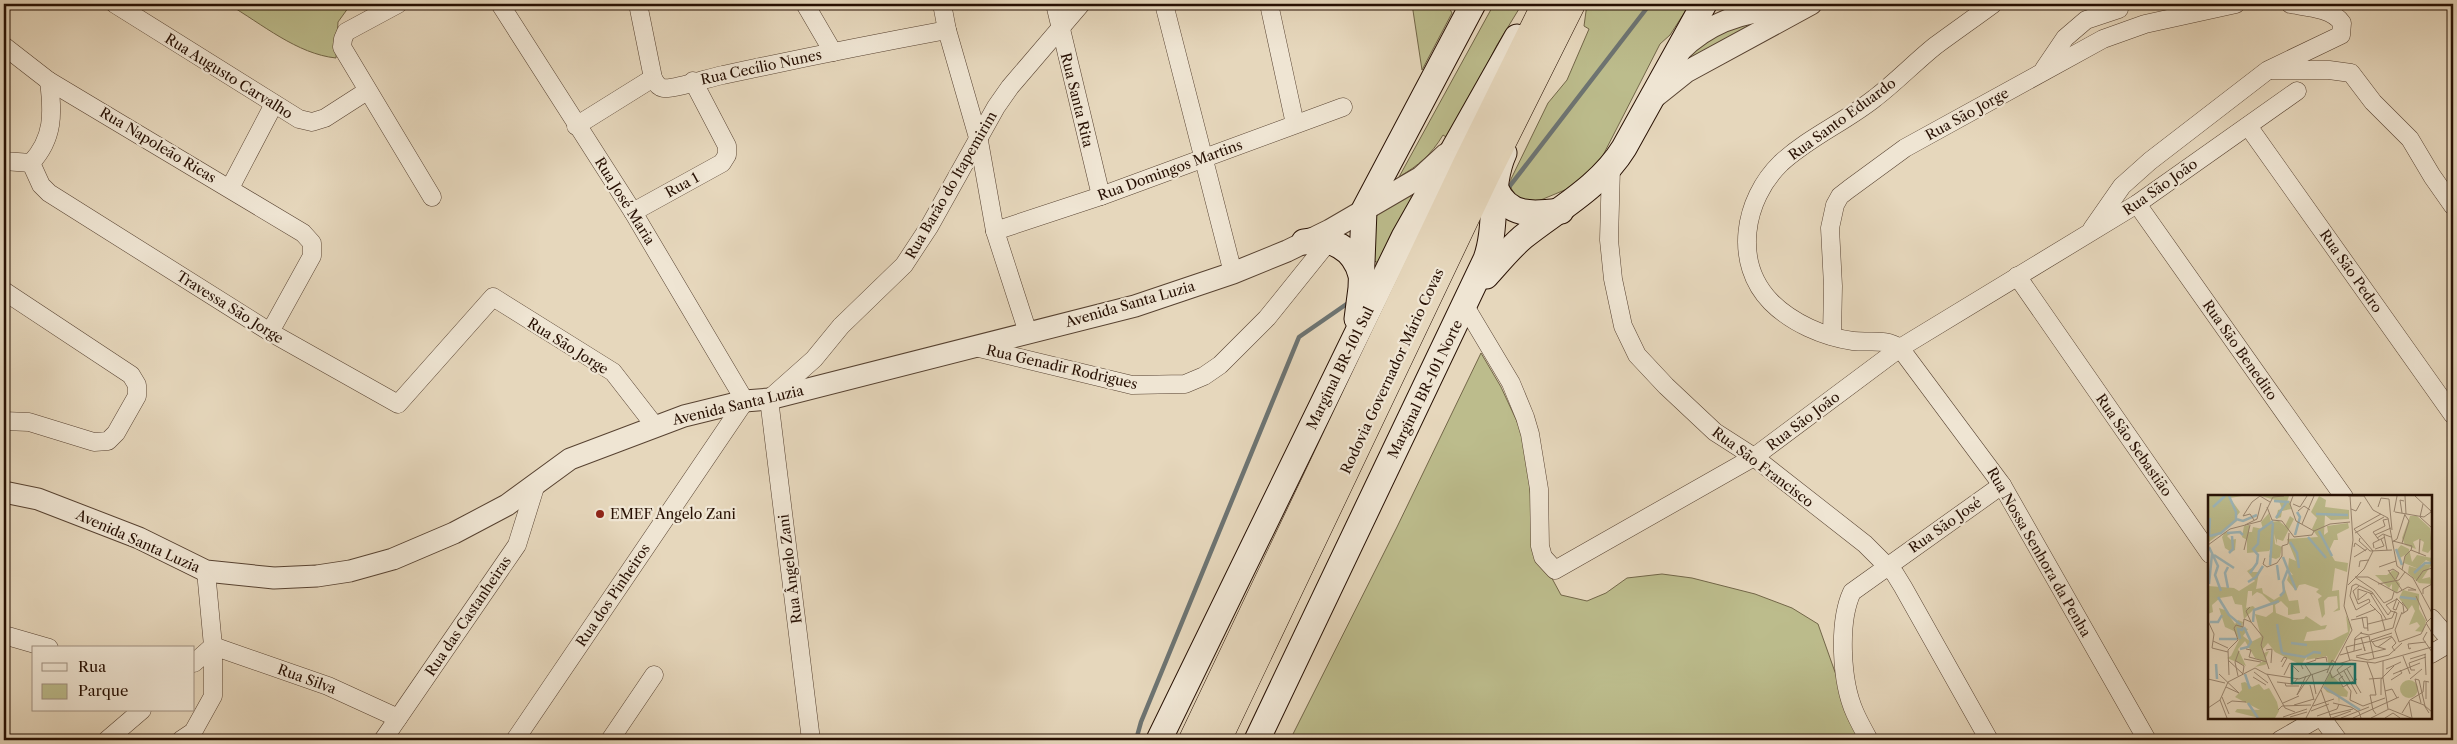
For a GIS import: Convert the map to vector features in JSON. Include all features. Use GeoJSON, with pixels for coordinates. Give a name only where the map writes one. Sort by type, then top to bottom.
{"type":"FeatureCollection","features":[{"type":"Feature","properties":{"kind":"highway","name":"Rodovia Governador Mário Covas"},"geometry":{"type":"LineString","coordinates":[[1193,740],[1463,172],[1546,4]]}},
{"type":"Feature","properties":{"kind":"highway","name":"Rodovia Governador Mário Covas"},"geometry":{"type":"LineString","coordinates":[[1217,740],[1486,174],[1571,4]]}},
{"type":"Feature","properties":{"kind":"main road"},"geometry":{"type":"LineString","coordinates":[[1346,350],[1358,315],[1364,210],[1385,166],[1473,4]]}},
{"type":"Feature","properties":{"kind":"main road","name":"Marginal BR-101 Sul"},"geometry":{"type":"LineString","coordinates":[[1159,740],[1307,439],[1346,350],[1404,237],[1463,129],[1536,4]]}},
{"type":"Feature","properties":{"kind":"main road"},"geometry":{"type":"LineString","coordinates":[[1469,297],[1524,237],[1561,210],[1611,167],[1704,4]]}},
{"type":"Feature","properties":{"kind":"main road","name":"Marginal BR-101 Norte"},"geometry":{"type":"LineString","coordinates":[[1257,740],[1469,297],[1491,245],[1500,162],[1554,52],[1559,28]]}},
{"type":"Feature","properties":{"kind":"main road"},"geometry":{"type":"LineString","coordinates":[[1496,189],[1504,202],[1516,210],[1537,214],[1561,210]]}},
{"type":"Feature","properties":{"kind":"main road"},"geometry":{"type":"LineString","coordinates":[[1317,242],[1336,243],[1350,253],[1360,275]]}},
{"type":"Feature","properties":{"kind":"street","name":"Rua Augusto Carvalho"},"geometry":{"type":"LineString","coordinates":[[114,4],[299,119],[312,122],[325,118],[367,91]]}},
{"type":"Feature","properties":{"kind":"street"},"geometry":{"type":"LineString","coordinates":[[398,4],[346,32],[343,38],[346,55],[432,197]]}},
{"type":"Feature","properties":{"kind":"street","name":"Rua José Maria"},"geometry":{"type":"LineString","coordinates":[[500,4],[576,126],[633,212],[745,401]]}},
{"type":"Feature","properties":{"kind":"street"},"geometry":{"type":"LineString","coordinates":[[576,126],[653,78],[638,4]]}},
{"type":"Feature","properties":{"kind":"street"},"geometry":{"type":"LineString","coordinates":[[805,4],[833,52]]}},
{"type":"Feature","properties":{"kind":"street"},"geometry":{"type":"LineString","coordinates":[[942,4],[947,30],[979,141],[995,231],[1028,333]]}},
{"type":"Feature","properties":{"kind":"street","name":"Rua Santa Rita"},"geometry":{"type":"LineString","coordinates":[[1055,4],[1101,196]]}},
{"type":"Feature","properties":{"kind":"street","name":"Rua Barão do Itapemirim"},"geometry":{"type":"LineString","coordinates":[[770,399],[814,359],[841,326],[904,265],[920,242],[1010,87],[1081,4]]}},
{"type":"Feature","properties":{"kind":"street"},"geometry":{"type":"LineString","coordinates":[[1164,4],[1233,273]]}},
{"type":"Feature","properties":{"kind":"street"},"geometry":{"type":"LineString","coordinates":[[1269,4],[1295,124]]}},
{"type":"Feature","properties":{"kind":"street","name":"Rua Santo Eduardo"},"geometry":{"type":"LineString","coordinates":[[1900,348],[1884,341],[1861,341],[1832,336],[1807,327],[1772,303],[1757,283],[1749,261],[1746,238],[1756,200],[1780,164],[1870,102],[1935,47],[1994,4]]}},
{"type":"Feature","properties":{"kind":"street","name":"Rua São Jorge"},"geometry":{"type":"LineString","coordinates":[[1832,336],[1833,286],[1830,228],[1835,205],[1840,196],[1905,148],[2103,39],[2172,17],[2236,4]]}},
{"type":"Feature","properties":{"kind":"street"},"geometry":{"type":"LineString","coordinates":[[2088,234],[2122,186],[2150,161],[2268,70],[2330,42],[2341,35],[2343,31],[2342,23],[2333,15],[2290,4]]}},
{"type":"Feature","properties":{"kind":"street"},"geometry":{"type":"LineString","coordinates":[[1674,57],[1699,35],[1727,20],[1756,12],[1791,6]]}},
{"type":"Feature","properties":{"kind":"street"},"geometry":{"type":"LineString","coordinates":[[1645,109],[1654,97],[1676,78],[1791,6]]}},
{"type":"Feature","properties":{"kind":"street"},"geometry":{"type":"LineString","coordinates":[[2043,71],[2065,38],[2086,20],[2119,9]]}},
{"type":"Feature","properties":{"kind":"street","name":"Rua Cecílio Nunes"},"geometry":{"type":"LineString","coordinates":[[653,78],[656,84],[663,88],[674,87],[693,81],[947,30]]}},
{"type":"Feature","properties":{"kind":"street","name":"Rua Napoleão Ricas"},"geometry":{"type":"LineString","coordinates":[[4,46],[49,81],[303,233],[312,243],[312,256],[270,332]]}},
{"type":"Feature","properties":{"kind":"street"},"geometry":{"type":"LineString","coordinates":[[2268,70],[2329,70],[2351,73],[2373,102],[2410,139],[2453,206]]}},
{"type":"Feature","properties":{"kind":"street"},"geometry":{"type":"LineString","coordinates":[[4,161],[31,162],[40,152],[48,134],[52,100],[49,81]]}},
{"type":"Feature","properties":{"kind":"street","name":"Rua 1"},"geometry":{"type":"LineString","coordinates":[[633,212],[722,163],[727,156],[727,146],[693,81]]}},
{"type":"Feature","properties":{"kind":"street","name":"Rua São João"},"geometry":{"type":"LineString","coordinates":[[1469,297],[1511,383],[1525,417],[1532,440],[1539,489],[1540,546],[1543,557],[1554,570],[1754,457],[1900,348],[2137,204],[2297,91]]}},
{"type":"Feature","properties":{"kind":"street"},"geometry":{"type":"LineString","coordinates":[[230,188],[274,104]]}},
{"type":"Feature","properties":{"kind":"street","name":"Rua Domingos Martins"},"geometry":{"type":"LineString","coordinates":[[995,231],[1101,196],[1343,107]]}},
{"type":"Feature","properties":{"kind":"street","name":"Rua São Pedro"},"geometry":{"type":"LineString","coordinates":[[2248,126],[2453,415]]}},
{"type":"Feature","properties":{"kind":"street","name":"Avenida Santa Luzia"},"geometry":{"type":"LineString","coordinates":[[4,492],[25,494],[93,520],[139,538],[206,571],[274,578],[317,576],[350,571],[393,559],[454,533],[508,505],[570,459],[684,416],[745,401],[770,399],[1135,306],[1317,242],[1364,210],[1415,181],[1435,166],[1463,129]]}},
{"type":"Feature","properties":{"kind":"street","name":"Travessa São Jorge"},"geometry":{"type":"LineString","coordinates":[[31,162],[41,185],[49,193],[270,332],[398,404],[493,297]]}},
{"type":"Feature","properties":{"kind":"street","name":"Rua São Francisco"},"geometry":{"type":"LineString","coordinates":[[1611,167],[1611,262],[1618,305],[1629,340],[1642,362],[1715,432],[1754,457],[1865,544],[1887,565],[1903,587],[1989,740]]}},
{"type":"Feature","properties":{"kind":"street","name":"Rua São Benedito"},"geometry":{"type":"LineString","coordinates":[[2137,204],[2343,495]]}},
{"type":"Feature","properties":{"kind":"street","name":"Rua Genadir Rodrigues"},"geometry":{"type":"LineString","coordinates":[[975,346],[1132,385],[1185,384],[1204,376],[1220,364],[1267,318],[1317,242]]}},
{"type":"Feature","properties":{"kind":"street","name":"Rua São Sebastião"},"geometry":{"type":"LineString","coordinates":[[2017,276],[2208,551]]}},
{"type":"Feature","properties":{"kind":"street"},"geometry":{"type":"LineString","coordinates":[[4,291],[131,375],[138,385],[138,396],[116,432],[108,441],[94,442],[29,422],[4,421]]}},
{"type":"Feature","properties":{"kind":"street","name":"Rua São Jorge"},"geometry":{"type":"LineString","coordinates":[[493,297],[613,372],[655,426]]}},
{"type":"Feature","properties":{"kind":"street","name":"Rua Nossa Senhora da Penha"},"geometry":{"type":"LineString","coordinates":[[1900,348],[2002,485],[2147,740]]}},
{"type":"Feature","properties":{"kind":"street","name":"Rua Ângelo Zani"},"geometry":{"type":"LineString","coordinates":[[770,399],[811,740]]}},
{"type":"Feature","properties":{"kind":"street","name":"Rua dos Pinheiros"},"geometry":{"type":"LineString","coordinates":[[515,740],[745,401]]}},
{"type":"Feature","properties":{"kind":"street","name":"Rua das Castanheiras"},"geometry":{"type":"LineString","coordinates":[[383,740],[517,545],[536,484]]}},
{"type":"Feature","properties":{"kind":"street","name":"Rua São José"},"geometry":{"type":"LineString","coordinates":[[1869,740],[1855,713],[1846,682],[1845,610],[1852,592],[1887,565],[2002,485]]}},
{"type":"Feature","properties":{"kind":"street"},"geometry":{"type":"LineString","coordinates":[[181,740],[193,732],[213,696],[213,646],[206,571]]}},
{"type":"Feature","properties":{"kind":"street"},"geometry":{"type":"LineString","coordinates":[[2432,619],[2453,642],[2432,653]]}},
{"type":"Feature","properties":{"kind":"street"},"geometry":{"type":"LineString","coordinates":[[4,634],[43,646]]}},
{"type":"Feature","properties":{"kind":"street"},"geometry":{"type":"LineString","coordinates":[[195,661],[213,646]]}},
{"type":"Feature","properties":{"kind":"street","name":"Rua Silva"},"geometry":{"type":"LineString","coordinates":[[213,646],[328,686],[398,718]]}},
{"type":"Feature","properties":{"kind":"street"},"geometry":{"type":"LineString","coordinates":[[610,740],[654,675]]}},
{"type":"Feature","properties":{"kind":"street"},"geometry":{"type":"LineString","coordinates":[[106,740],[140,712]]}},
{"type":"Feature","properties":{"kind":"street"},"geometry":{"type":"LineString","coordinates":[[2280,740],[2316,719]]}},
{"type":"Feature","properties":{"kind":"street"},"geometry":{"type":"LineString","coordinates":[[2323,719],[2338,740]]}},
{"type":"Feature","properties":{"kind":"green space"},"geometry":{"type":"Polygon","coordinates":[[[228,4],[351,4],[338,22],[336,58],[307,51],[280,37],[228,4]]]}},
{"type":"Feature","properties":{"kind":"green space"},"geometry":{"type":"Polygon","coordinates":[[[1412,4],[1447,4],[1452,13],[1422,70],[1412,4]]]}},
{"type":"Feature","properties":{"kind":"green space"},"geometry":{"type":"Polygon","coordinates":[[[1494,4],[1522,4],[1497,45],[1449,139],[1443,135],[1424,159],[1399,177],[1494,4]]]}},
{"type":"Feature","properties":{"kind":"green space"},"geometry":{"type":"Polygon","coordinates":[[[1587,4],[1690,4],[1670,35],[1660,44],[1597,167],[1572,187],[1531,204],[1519,198],[1513,192],[1511,179],[1548,103],[1567,80],[1589,29],[1584,26],[1587,4]]]}},
{"type":"Feature","properties":{"kind":"green space"},"geometry":{"type":"Polygon","coordinates":[[[1770,15],[1699,56],[1682,62],[1718,32],[1770,15]]]}},
{"type":"Feature","properties":{"kind":"green space"},"geometry":{"type":"Polygon","coordinates":[[[1409,193],[1412,199],[1378,263],[1373,260],[1374,213],[1409,193]]]}},
{"type":"Feature","properties":{"kind":"green space"},"geometry":{"type":"Polygon","coordinates":[[[1481,353],[1501,387],[1526,441],[1535,547],[1561,595],[1587,601],[1606,593],[1627,578],[1662,574],[1692,578],[1755,594],[1792,608],[1818,624],[1859,740],[1290,740],[1397,527],[1481,353]]]}},
{"type":"Feature","properties":{"kind":"waterway"},"geometry":{"type":"LineString","coordinates":[[1506,191],[1650,4]]}},
{"type":"Feature","properties":{"kind":"waterway"},"geometry":{"type":"LineString","coordinates":[[1136,740],[1141,722],[1299,337],[1351,301]]}},
{"type":"Feature","properties":{"kind":"place","name":"EMEF Angelo Zani"},"geometry":{"type":"Point","coordinates":[600,514]}}]}
